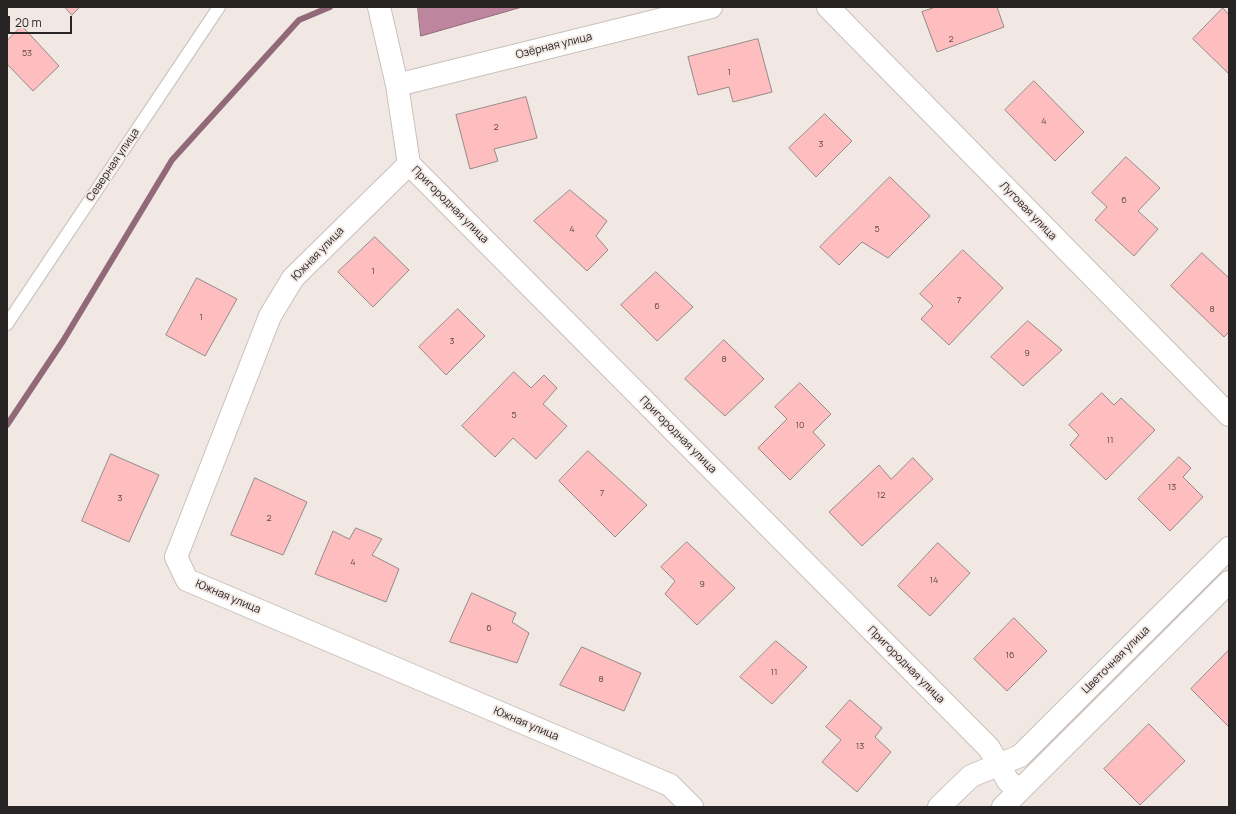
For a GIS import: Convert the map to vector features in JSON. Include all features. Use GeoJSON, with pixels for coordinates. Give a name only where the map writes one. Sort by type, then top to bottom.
{"type":"FeatureCollection","features":[{"type":"Feature","properties":{"kind":"street"},"geometry":{"type":"LineString","coordinates":[[379,7],[397,85]]}},
{"type":"Feature","properties":{"kind":"street","name":"Озёрная улица"},"geometry":{"type":"LineString","coordinates":[[397,85],[711,7]]}},
{"type":"Feature","properties":{"kind":"street","name":"Луговая улица"},"geometry":{"type":"LineString","coordinates":[[828,7],[1229,416]]}},
{"type":"Feature","properties":{"kind":"street","name":"Пригородная улица"},"geometry":{"type":"LineString","coordinates":[[397,85],[409,164],[989,748],[1008,781],[1019,791]]}},
{"type":"Feature","properties":{"kind":"street","name":"Южная улица"},"geometry":{"type":"LineString","coordinates":[[409,164],[293,278],[270,316],[176,557],[187,580],[670,785],[692,807]]}},
{"type":"Feature","properties":{"kind":"street","name":"Цветочная улица"},"geometry":{"type":"LineString","coordinates":[[998,765],[1020,756],[1229,548]]}},
{"type":"Feature","properties":{"kind":"street"},"geometry":{"type":"LineString","coordinates":[[1003,807],[1229,582]]}},
{"type":"Feature","properties":{"kind":"street"},"geometry":{"type":"LineString","coordinates":[[939,807],[971,776],[998,765]]}},
{"type":"Feature","properties":{"kind":"lane","name":"Северная улица"},"geometry":{"type":"LineString","coordinates":[[7,324],[220,7]]}},
{"type":"Feature","properties":{"kind":"shaded area"},"geometry":{"type":"Polygon","coordinates":[[[418,7],[522,7],[421,36],[418,7]]]}},
{"type":"Feature","properties":{"kind":"building"},"geometry":{"type":"Polygon","coordinates":[[[65,7],[80,7],[72,15],[65,7]]]}},
{"type":"Feature","properties":{"kind":"building"},"geometry":{"type":"Polygon","coordinates":[[[936,7],[997,7],[1004,27],[937,52],[922,12],[936,7]]]}},
{"type":"Feature","properties":{"kind":"building"},"geometry":{"type":"Polygon","coordinates":[[[1223,8],[1229,15],[1229,74],[1193,39],[1223,8]]]}},
{"type":"Feature","properties":{"kind":"building"},"geometry":{"type":"Polygon","coordinates":[[[22,26],[59,66],[33,91],[7,64],[7,41],[22,26]]]}},
{"type":"Feature","properties":{"kind":"building"},"geometry":{"type":"Polygon","coordinates":[[[758,39],[772,92],[733,102],[729,87],[698,95],[688,57],[758,39]]]}},
{"type":"Feature","properties":{"kind":"building"},"geometry":{"type":"Polygon","coordinates":[[[1034,81],[1084,132],[1055,161],[1005,110],[1034,81]]]}},
{"type":"Feature","properties":{"kind":"building"},"geometry":{"type":"Polygon","coordinates":[[[526,97],[537,138],[494,149],[498,161],[470,169],[456,115],[526,97]]]}},
{"type":"Feature","properties":{"kind":"building"},"geometry":{"type":"Polygon","coordinates":[[[825,114],[852,141],[816,177],[789,148],[825,114]]]}},
{"type":"Feature","properties":{"kind":"building"},"geometry":{"type":"Polygon","coordinates":[[[1126,157],[1160,188],[1138,211],[1158,229],[1134,256],[1095,220],[1107,207],[1092,193],[1126,157]]]}},
{"type":"Feature","properties":{"kind":"building"},"geometry":{"type":"Polygon","coordinates":[[[890,177],[930,216],[888,258],[862,242],[839,265],[820,247],[890,177]]]}},
{"type":"Feature","properties":{"kind":"building"},"geometry":{"type":"Polygon","coordinates":[[[570,190],[607,221],[596,236],[608,250],[587,271],[534,221],[570,190]]]}},
{"type":"Feature","properties":{"kind":"building"},"geometry":{"type":"Polygon","coordinates":[[[375,237],[409,270],[373,307],[338,272],[375,237]]]}},
{"type":"Feature","properties":{"kind":"building"},"geometry":{"type":"Polygon","coordinates":[[[963,250],[1003,288],[949,345],[921,319],[933,306],[920,294],[963,250]]]}},
{"type":"Feature","properties":{"kind":"building"},"geometry":{"type":"Polygon","coordinates":[[[1202,253],[1229,278],[1229,332],[1224,337],[1171,286],[1202,253]]]}},
{"type":"Feature","properties":{"kind":"building"},"geometry":{"type":"Polygon","coordinates":[[[656,272],[693,307],[657,341],[621,305],[656,272]]]}},
{"type":"Feature","properties":{"kind":"building"},"geometry":{"type":"Polygon","coordinates":[[[197,278],[237,299],[205,356],[166,335],[197,278]]]}},
{"type":"Feature","properties":{"kind":"building"},"geometry":{"type":"Polygon","coordinates":[[[458,309],[485,336],[446,375],[419,347],[458,309]]]}},
{"type":"Feature","properties":{"kind":"building"},"geometry":{"type":"Polygon","coordinates":[[[1028,321],[1062,350],[1023,386],[991,357],[1028,321]]]}},
{"type":"Feature","properties":{"kind":"building"},"geometry":{"type":"Polygon","coordinates":[[[724,340],[764,379],[725,416],[685,379],[724,340]]]}},
{"type":"Feature","properties":{"kind":"building"},"geometry":{"type":"Polygon","coordinates":[[[514,372],[531,388],[544,375],[557,388],[543,404],[567,426],[536,459],[513,438],[495,457],[462,426],[514,372]]]}},
{"type":"Feature","properties":{"kind":"building"},"geometry":{"type":"Polygon","coordinates":[[[800,383],[831,414],[813,432],[825,445],[790,480],[758,448],[787,419],[775,407],[800,383]]]}},
{"type":"Feature","properties":{"kind":"building"},"geometry":{"type":"Polygon","coordinates":[[[1102,393],[1114,405],[1121,398],[1155,430],[1106,480],[1070,445],[1079,435],[1069,425],[1102,393]]]}},
{"type":"Feature","properties":{"kind":"building"},"geometry":{"type":"Polygon","coordinates":[[[588,451],[647,505],[615,537],[559,481],[588,451]]]}},
{"type":"Feature","properties":{"kind":"building"},"geometry":{"type":"Polygon","coordinates":[[[111,454],[159,475],[129,542],[82,521],[111,454]]]}},
{"type":"Feature","properties":{"kind":"building"},"geometry":{"type":"Polygon","coordinates":[[[1179,457],[1191,468],[1183,477],[1203,497],[1170,531],[1138,499],[1179,457]]]}},
{"type":"Feature","properties":{"kind":"building"},"geometry":{"type":"Polygon","coordinates":[[[913,458],[933,479],[862,546],[829,512],[879,465],[891,479],[913,458]]]}},
{"type":"Feature","properties":{"kind":"building"},"geometry":{"type":"Polygon","coordinates":[[[255,478],[307,502],[283,555],[231,535],[255,478]]]}},
{"type":"Feature","properties":{"kind":"building"},"geometry":{"type":"Polygon","coordinates":[[[356,528],[382,539],[372,555],[399,569],[386,602],[315,574],[333,531],[349,539],[356,528]]]}},
{"type":"Feature","properties":{"kind":"building"},"geometry":{"type":"Polygon","coordinates":[[[687,542],[735,588],[697,625],[665,594],[675,581],[661,567],[687,542]]]}},
{"type":"Feature","properties":{"kind":"building"},"geometry":{"type":"Polygon","coordinates":[[[938,543],[970,573],[930,616],[898,586],[938,543]]]}},
{"type":"Feature","properties":{"kind":"building"},"geometry":{"type":"Polygon","coordinates":[[[472,593],[516,613],[512,622],[529,633],[517,663],[450,642],[472,593]]]}},
{"type":"Feature","properties":{"kind":"building"},"geometry":{"type":"Polygon","coordinates":[[[1014,618],[1047,651],[1007,691],[974,659],[1014,618]]]}},
{"type":"Feature","properties":{"kind":"building"},"geometry":{"type":"Polygon","coordinates":[[[776,641],[807,667],[772,704],[740,677],[776,641]]]}},
{"type":"Feature","properties":{"kind":"building"},"geometry":{"type":"Polygon","coordinates":[[[582,647],[641,673],[624,711],[560,685],[582,647]]]}},
{"type":"Feature","properties":{"kind":"building"},"geometry":{"type":"Polygon","coordinates":[[[1229,650],[1229,727],[1191,689],[1229,650]]]}},
{"type":"Feature","properties":{"kind":"building"},"geometry":{"type":"Polygon","coordinates":[[[850,700],[882,728],[875,737],[891,752],[857,792],[822,762],[841,740],[826,727],[850,700]]]}},
{"type":"Feature","properties":{"kind":"building"},"geometry":{"type":"Polygon","coordinates":[[[1149,724],[1185,761],[1140,805],[1104,769],[1149,724]]]}},
{"type":"Feature","properties":{"kind":"waterway"},"geometry":{"type":"LineString","coordinates":[[7,425],[63,341],[172,160],[299,20],[330,7]]}}]}
